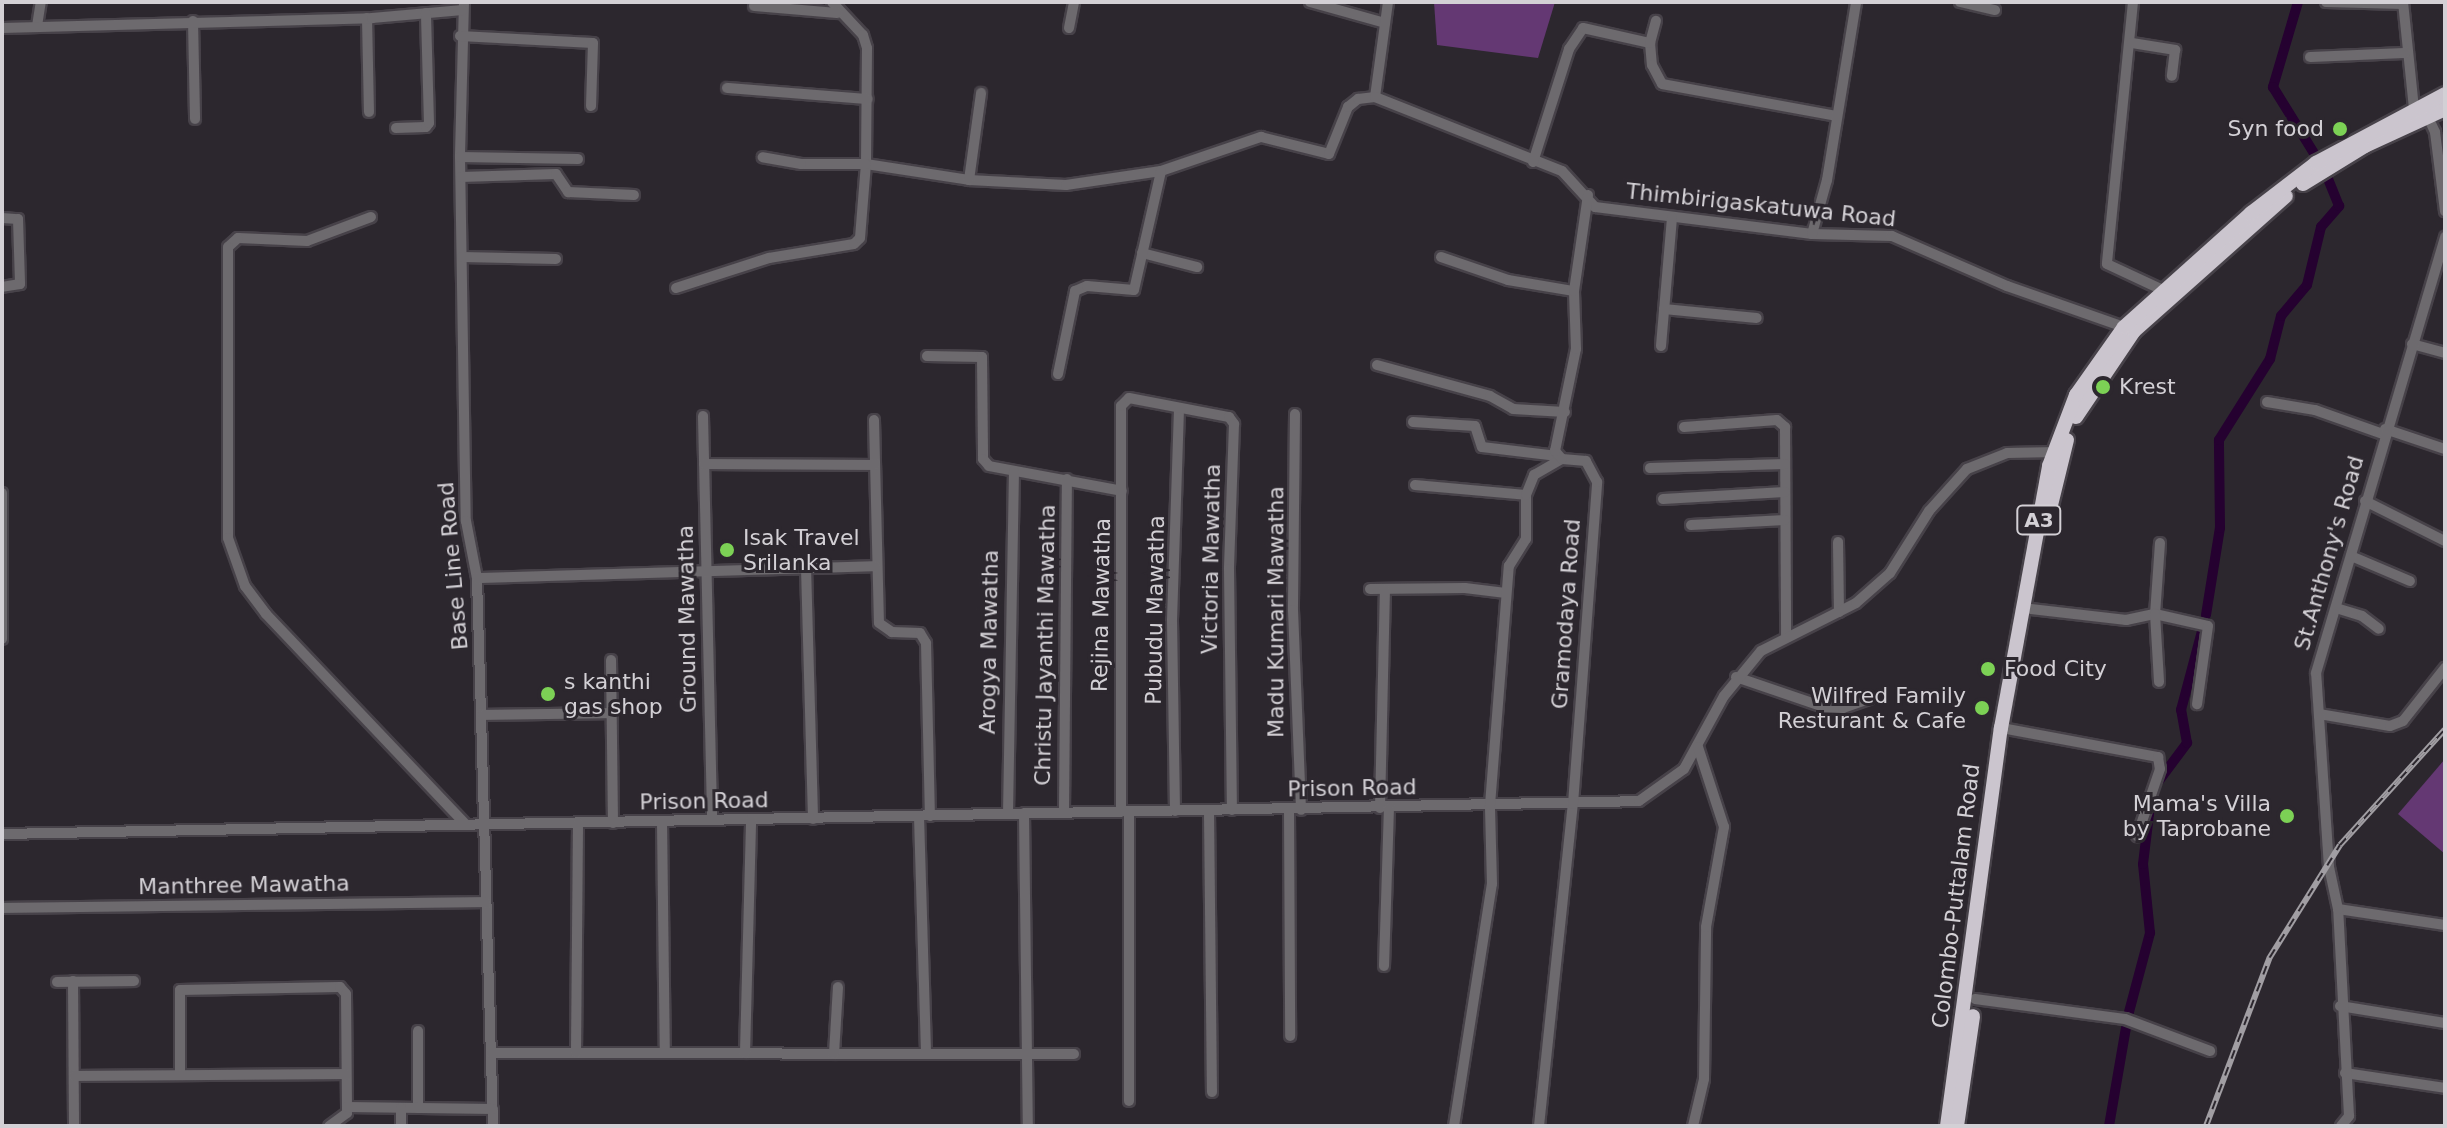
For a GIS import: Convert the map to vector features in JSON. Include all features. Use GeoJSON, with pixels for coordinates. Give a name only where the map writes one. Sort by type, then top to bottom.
{"type":"FeatureCollection","features":[{"type":"Feature","properties":{"kind":"highway","name":"Colombo-Puttalam Road"},"geometry":{"type":"LineString","coordinates":[[1947,1126],[1989,799],[2058,452],[2096,381],[2129,329],[2284,186],[2414,108],[2445,94]]}},
{"type":"Feature","properties":{"kind":"highway","name":"Colombo-Puttalam Road"},"geometry":{"type":"LineString","coordinates":[[2168,293],[2307,181],[2365,146],[2445,109]]}},
{"type":"Feature","properties":{"kind":"highway","name":"Colombo-Puttalam Road"},"geometry":{"type":"LineString","coordinates":[[1957,1126],[2007,729],[2058,452]]}},
{"type":"Feature","properties":{"kind":"street"},"geometry":{"type":"LineString","coordinates":[[37,26],[41,2]]}},
{"type":"Feature","properties":{"kind":"street"},"geometry":{"type":"LineString","coordinates":[[676,288],[769,258],[854,244],[860,238],[865,207],[868,99],[863,35],[838,13],[832,2]]}},
{"type":"Feature","properties":{"kind":"street"},"geometry":{"type":"LineString","coordinates":[[1069,28],[1074,2]]}},
{"type":"Feature","properties":{"kind":"street"},"geometry":{"type":"LineString","coordinates":[[1310,2],[1385,23]]}},
{"type":"Feature","properties":{"kind":"street"},"geometry":{"type":"LineString","coordinates":[[763,157],[801,164],[866,164],[969,180],[1066,185],[1161,171],[1261,137],[1329,154],[1348,107],[1358,99],[1375,97],[1388,2]]}},
{"type":"Feature","properties":{"kind":"street"},"geometry":{"type":"LineString","coordinates":[[1812,234],[1827,180],[1856,2]]}},
{"type":"Feature","properties":{"kind":"street"},"geometry":{"type":"LineString","coordinates":[[1960,2],[1995,10]]}},
{"type":"Feature","properties":{"kind":"street"},"geometry":{"type":"LineString","coordinates":[[2133,2],[2132,43],[2107,264],[2168,293]]}},
{"type":"Feature","properties":{"kind":"street"},"geometry":{"type":"LineString","coordinates":[[2326,2],[2403,3],[2405,53],[2414,108],[2428,117],[2445,211]]}},
{"type":"Feature","properties":{"kind":"street"},"geometry":{"type":"LineString","coordinates":[[2,28],[367,18],[464,6]]}},
{"type":"Feature","properties":{"kind":"street","name":"Base Line Road"},"geometry":{"type":"LineString","coordinates":[[464,6],[460,36],[460,157],[466,521],[477,578],[487,823],[486,902],[493,1126]]}},
{"type":"Feature","properties":{"kind":"street"},"geometry":{"type":"LineString","coordinates":[[754,6],[838,13]]}},
{"type":"Feature","properties":{"kind":"street"},"geometry":{"type":"LineString","coordinates":[[396,128],[429,123],[426,13]]}},
{"type":"Feature","properties":{"kind":"street"},"geometry":{"type":"LineString","coordinates":[[367,18],[369,112]]}},
{"type":"Feature","properties":{"kind":"street"},"geometry":{"type":"LineString","coordinates":[[193,21],[195,119]]}},
{"type":"Feature","properties":{"kind":"street"},"geometry":{"type":"LineString","coordinates":[[1656,21],[1650,43],[1652,65],[1662,84],[1836,116]]}},
{"type":"Feature","properties":{"kind":"street"},"geometry":{"type":"LineString","coordinates":[[1533,162],[1569,49],[1583,28],[1650,43]]}},
{"type":"Feature","properties":{"kind":"street"},"geometry":{"type":"LineString","coordinates":[[460,36],[593,43],[591,106]]}},
{"type":"Feature","properties":{"kind":"street"},"geometry":{"type":"LineString","coordinates":[[2132,43],[2175,50],[2172,76]]}},
{"type":"Feature","properties":{"kind":"street"},"geometry":{"type":"LineString","coordinates":[[2310,57],[2405,53]]}},
{"type":"Feature","properties":{"kind":"street"},"geometry":{"type":"LineString","coordinates":[[727,88],[868,99]]}},
{"type":"Feature","properties":{"kind":"street"},"geometry":{"type":"LineString","coordinates":[[969,180],[981,93]]}},
{"type":"Feature","properties":{"kind":"street","name":"Thimbirigaskatuwa Road"},"geometry":{"type":"LineString","coordinates":[[1375,97],[1562,171],[1588,195],[1595,207],[1812,234],[1892,236],[2007,286],[2129,329]]}},
{"type":"Feature","properties":{"kind":"street"},"geometry":{"type":"LineString","coordinates":[[460,157],[578,159]]}},
{"type":"Feature","properties":{"kind":"street"},"geometry":{"type":"LineString","coordinates":[[1058,374],[1075,291],[1087,286],[1134,290],[1161,171]]}},
{"type":"Feature","properties":{"kind":"street"},"geometry":{"type":"LineString","coordinates":[[461,177],[556,174],[568,192],[634,195]]}},
{"type":"Feature","properties":{"kind":"street"},"geometry":{"type":"LineString","coordinates":[[1454,1126],[1492,884],[1490,805],[1509,566],[1526,539],[1526,495],[1534,475],[1559,458],[1576,349],[1574,291],[1588,195]]}},
{"type":"Feature","properties":{"kind":"street"},"geometry":{"type":"LineString","coordinates":[[371,217],[307,241],[238,238],[228,247],[228,538],[245,586],[266,614],[464,823]]}},
{"type":"Feature","properties":{"kind":"street"},"geometry":{"type":"LineString","coordinates":[[1661,346],[1672,217]]}},
{"type":"Feature","properties":{"kind":"street"},"geometry":{"type":"LineString","coordinates":[[2,218],[18,219],[20,284],[2,287]]}},
{"type":"Feature","properties":{"kind":"street","name":"St.Anthony's Road"},"geometry":{"type":"LineString","coordinates":[[2341,1126],[2349,1116],[2340,1006],[2338,909],[2329,867],[2316,673],[2384,432],[2445,237]]}},
{"type":"Feature","properties":{"kind":"street"},"geometry":{"type":"LineString","coordinates":[[1142,253],[1197,267]]}},
{"type":"Feature","properties":{"kind":"street"},"geometry":{"type":"LineString","coordinates":[[462,257],[556,259]]}},
{"type":"Feature","properties":{"kind":"street"},"geometry":{"type":"LineString","coordinates":[[1441,257],[1508,280],[1574,291]]}},
{"type":"Feature","properties":{"kind":"street"},"geometry":{"type":"LineString","coordinates":[[1664,309],[1757,318]]}},
{"type":"Feature","properties":{"kind":"street"},"geometry":{"type":"LineString","coordinates":[[2412,344],[2445,353]]}},
{"type":"Feature","properties":{"kind":"street"},"geometry":{"type":"LineString","coordinates":[[927,356],[982,357],[983,459],[989,466],[1122,491]]}},
{"type":"Feature","properties":{"kind":"street"},"geometry":{"type":"LineString","coordinates":[[1377,365],[1490,396],[1513,409],[1565,412]]}},
{"type":"Feature","properties":{"kind":"street","name":"Victoria Mawatha"},"geometry":{"type":"LineString","coordinates":[[1124,400],[1229,417],[1234,424],[1229,569],[1232,810]]}},
{"type":"Feature","properties":{"kind":"street","name":"Rejina Mawatha"},"geometry":{"type":"LineString","coordinates":[[1124,400],[1122,491],[1129,1101]]}},
{"type":"Feature","properties":{"kind":"street"},"geometry":{"type":"LineString","coordinates":[[2267,402],[2315,410],[2445,449]]}},
{"type":"Feature","properties":{"kind":"street","name":"Pubudu Mawatha"},"geometry":{"type":"LineString","coordinates":[[1175,811],[1172,620],[1179,411]]}},
{"type":"Feature","properties":{"kind":"street","name":"Madu Kumari Mawatha"},"geometry":{"type":"LineString","coordinates":[[1290,1036],[1295,810],[1295,414]]}},
{"type":"Feature","properties":{"kind":"street","name":"Ground Mawatha"},"geometry":{"type":"LineString","coordinates":[[703,416],[712,820]]}},
{"type":"Feature","properties":{"kind":"street"},"geometry":{"type":"LineString","coordinates":[[874,420],[876,566],[883,629],[920,633],[926,643],[926,1054]]}},
{"type":"Feature","properties":{"kind":"street"},"geometry":{"type":"LineString","coordinates":[[1684,427],[1777,420],[1785,427],[1786,635]]}},
{"type":"Feature","properties":{"kind":"street","name":"Gramodaya Road"},"geometry":{"type":"LineString","coordinates":[[1413,422],[1475,426],[1482,447],[1586,461],[1597,482],[1573,804]]}},
{"type":"Feature","properties":{"kind":"street","name":"Prison Road"},"geometry":{"type":"LineString","coordinates":[[2,834],[1639,801],[1665,787],[1698,747],[1736,677],[1761,651],[1786,635],[1839,612],[1890,573],[1929,511],[1967,469],[2007,453],[2058,452]]}},
{"type":"Feature","properties":{"kind":"street"},"geometry":{"type":"LineString","coordinates":[[704,464],[875,465]]}},
{"type":"Feature","properties":{"kind":"street"},"geometry":{"type":"LineString","coordinates":[[1650,468],[1785,464]]}},
{"type":"Feature","properties":{"kind":"street","name":"Arogya Mawatha"},"geometry":{"type":"LineString","coordinates":[[1008,814],[1014,471]]}},
{"type":"Feature","properties":{"kind":"street","name":"Christu Jayanthi Mawatha"},"geometry":{"type":"LineString","coordinates":[[1064,812],[1067,479]]}},
{"type":"Feature","properties":{"kind":"street"},"geometry":{"type":"LineString","coordinates":[[1415,485],[1526,495]]}},
{"type":"Feature","properties":{"kind":"street"},"geometry":{"type":"LineString","coordinates":[[1663,499],[1785,492]]}},
{"type":"Feature","properties":{"kind":"street"},"geometry":{"type":"LineString","coordinates":[[2,493],[2,639]]}},
{"type":"Feature","properties":{"kind":"street"},"geometry":{"type":"LineString","coordinates":[[2365,501],[2445,541]]}},
{"type":"Feature","properties":{"kind":"street"},"geometry":{"type":"LineString","coordinates":[[1691,525],[1785,520]]}},
{"type":"Feature","properties":{"kind":"street"},"geometry":{"type":"LineString","coordinates":[[1838,542],[1839,612]]}},
{"type":"Feature","properties":{"kind":"street"},"geometry":{"type":"LineString","coordinates":[[2159,682],[2155,614],[2160,543]]}},
{"type":"Feature","properties":{"kind":"street"},"geometry":{"type":"LineString","coordinates":[[2351,556],[2410,581]]}},
{"type":"Feature","properties":{"kind":"street"},"geometry":{"type":"LineString","coordinates":[[477,578],[876,566]]}},
{"type":"Feature","properties":{"kind":"street"},"geometry":{"type":"LineString","coordinates":[[806,567],[813,819]]}},
{"type":"Feature","properties":{"kind":"street"},"geometry":{"type":"LineString","coordinates":[[1370,589],[1465,588],[1506,593]]}},
{"type":"Feature","properties":{"kind":"street"},"geometry":{"type":"LineString","coordinates":[[1384,966],[1385,589]]}},
{"type":"Feature","properties":{"kind":"street"},"geometry":{"type":"LineString","coordinates":[[2336,608],[2362,616],[2379,629]]}},
{"type":"Feature","properties":{"kind":"street"},"geometry":{"type":"LineString","coordinates":[[2031,609],[2126,620],[2155,614],[2208,626],[2197,704]]}},
{"type":"Feature","properties":{"kind":"street"},"geometry":{"type":"LineString","coordinates":[[611,660],[613,823]]}},
{"type":"Feature","properties":{"kind":"street"},"geometry":{"type":"LineString","coordinates":[[2319,714],[2390,726],[2403,721],[2445,668]]}},
{"type":"Feature","properties":{"kind":"street"},"geometry":{"type":"LineString","coordinates":[[1736,677],[1824,707],[1843,708],[1869,699]]}},
{"type":"Feature","properties":{"kind":"street"},"geometry":{"type":"LineString","coordinates":[[483,715],[612,713]]}},
{"type":"Feature","properties":{"kind":"street"},"geometry":{"type":"LineString","coordinates":[[2007,729],[2158,757],[2160,769],[2137,836]]}},
{"type":"Feature","properties":{"kind":"street"},"geometry":{"type":"LineString","coordinates":[[1693,1126],[1704,1079],[1706,927],[1724,827],[1698,747]]}},
{"type":"Feature","properties":{"kind":"street"},"geometry":{"type":"LineString","coordinates":[[1539,1126],[1573,804]]}},
{"type":"Feature","properties":{"kind":"street"},"geometry":{"type":"LineString","coordinates":[[1209,811],[1212,1092]]}},
{"type":"Feature","properties":{"kind":"street"},"geometry":{"type":"LineString","coordinates":[[1024,813],[1028,1126]]}},
{"type":"Feature","properties":{"kind":"street"},"geometry":{"type":"LineString","coordinates":[[745,1053],[751,820]]}},
{"type":"Feature","properties":{"kind":"street"},"geometry":{"type":"LineString","coordinates":[[662,821],[665,1053]]}},
{"type":"Feature","properties":{"kind":"street"},"geometry":{"type":"LineString","coordinates":[[576,1053],[578,823]]}},
{"type":"Feature","properties":{"kind":"street","name":"Manthree Mawatha"},"geometry":{"type":"LineString","coordinates":[[2,908],[486,902]]}},
{"type":"Feature","properties":{"kind":"street"},"geometry":{"type":"LineString","coordinates":[[2338,909],[2443,922]]}},
{"type":"Feature","properties":{"kind":"street"},"geometry":{"type":"LineString","coordinates":[[73,981],[74,1126]]}},
{"type":"Feature","properties":{"kind":"street"},"geometry":{"type":"LineString","coordinates":[[57,982],[134,981]]}},
{"type":"Feature","properties":{"kind":"street"},"geometry":{"type":"LineString","coordinates":[[834,1054],[838,987]]}},
{"type":"Feature","properties":{"kind":"street"},"geometry":{"type":"LineString","coordinates":[[180,1075],[180,990],[343,988],[347,1107],[343,1119],[331,1120],[329,1126]]}},
{"type":"Feature","properties":{"kind":"street"},"geometry":{"type":"LineString","coordinates":[[1975,999],[2125,1019],[2210,1051]]}},
{"type":"Feature","properties":{"kind":"street"},"geometry":{"type":"LineString","coordinates":[[2340,1006],[2445,1023]]}},
{"type":"Feature","properties":{"kind":"street"},"geometry":{"type":"LineString","coordinates":[[418,1031],[418,1108]]}},
{"type":"Feature","properties":{"kind":"street"},"geometry":{"type":"LineString","coordinates":[[491,1053],[1074,1054]]}},
{"type":"Feature","properties":{"kind":"street"},"geometry":{"type":"LineString","coordinates":[[2345,1073],[2445,1088]]}},
{"type":"Feature","properties":{"kind":"street"},"geometry":{"type":"LineString","coordinates":[[74,1076],[346,1074]]}},
{"type":"Feature","properties":{"kind":"street"},"geometry":{"type":"LineString","coordinates":[[347,1107],[493,1109]]}},
{"type":"Feature","properties":{"kind":"street"},"geometry":{"type":"LineString","coordinates":[[401,1108],[401,1126]]}},
{"type":"Feature","properties":{"kind":"shaded area"},"geometry":{"type":"Polygon","coordinates":[[[1434,2],[1555,2],[1538,58],[1437,45],[1434,2]]]}},
{"type":"Feature","properties":{"kind":"shaded area"},"geometry":{"type":"Polygon","coordinates":[[[2445,759],[2445,854],[2398,814],[2445,759]]]}},
{"type":"Feature","properties":{"kind":"waterway"},"geometry":{"type":"LineString","coordinates":[[2298,2],[2273,87],[2314,153]]}},
{"type":"Feature","properties":{"kind":"waterway"},"geometry":{"type":"LineString","coordinates":[[2206,615],[2220,528],[2219,440],[2270,359],[2281,316],[2307,285],[2321,227],[2339,206],[2328,179]]}},
{"type":"Feature","properties":{"kind":"waterway"},"geometry":{"type":"LineString","coordinates":[[2129,1012],[2150,933],[2143,864],[2152,790],[2187,743],[2181,710],[2202,631]]}},
{"type":"Feature","properties":{"kind":"waterway"},"geometry":{"type":"LineString","coordinates":[[2109,1126],[2126,1028]]}},
{"type":"Feature","properties":{"kind":"railway"},"geometry":{"type":"LineString","coordinates":[[2206,1126],[2270,957],[2340,845],[2445,729]]}},
{"type":"Feature","properties":{"kind":"place","name":"Syn food"},"geometry":{"type":"Point","coordinates":[2340,129]}},
{"type":"Feature","properties":{"kind":"place","name":"Krest"},"geometry":{"type":"Point","coordinates":[2103,387]}},
{"type":"Feature","properties":{"kind":"place","name":"Isak Travel Srilanka"},"geometry":{"type":"Point","coordinates":[727,550]}},
{"type":"Feature","properties":{"kind":"place","name":"Food City"},"geometry":{"type":"Point","coordinates":[1988,669]}},
{"type":"Feature","properties":{"kind":"place","name":"s kanthi gas shop"},"geometry":{"type":"Point","coordinates":[548,694]}},
{"type":"Feature","properties":{"kind":"place","name":"Wilfred Family Resturant & Cafe"},"geometry":{"type":"Point","coordinates":[1982,708]}},
{"type":"Feature","properties":{"kind":"place","name":"Mama's Villa by Taprobane"},"geometry":{"type":"Point","coordinates":[2287,816]}}]}
